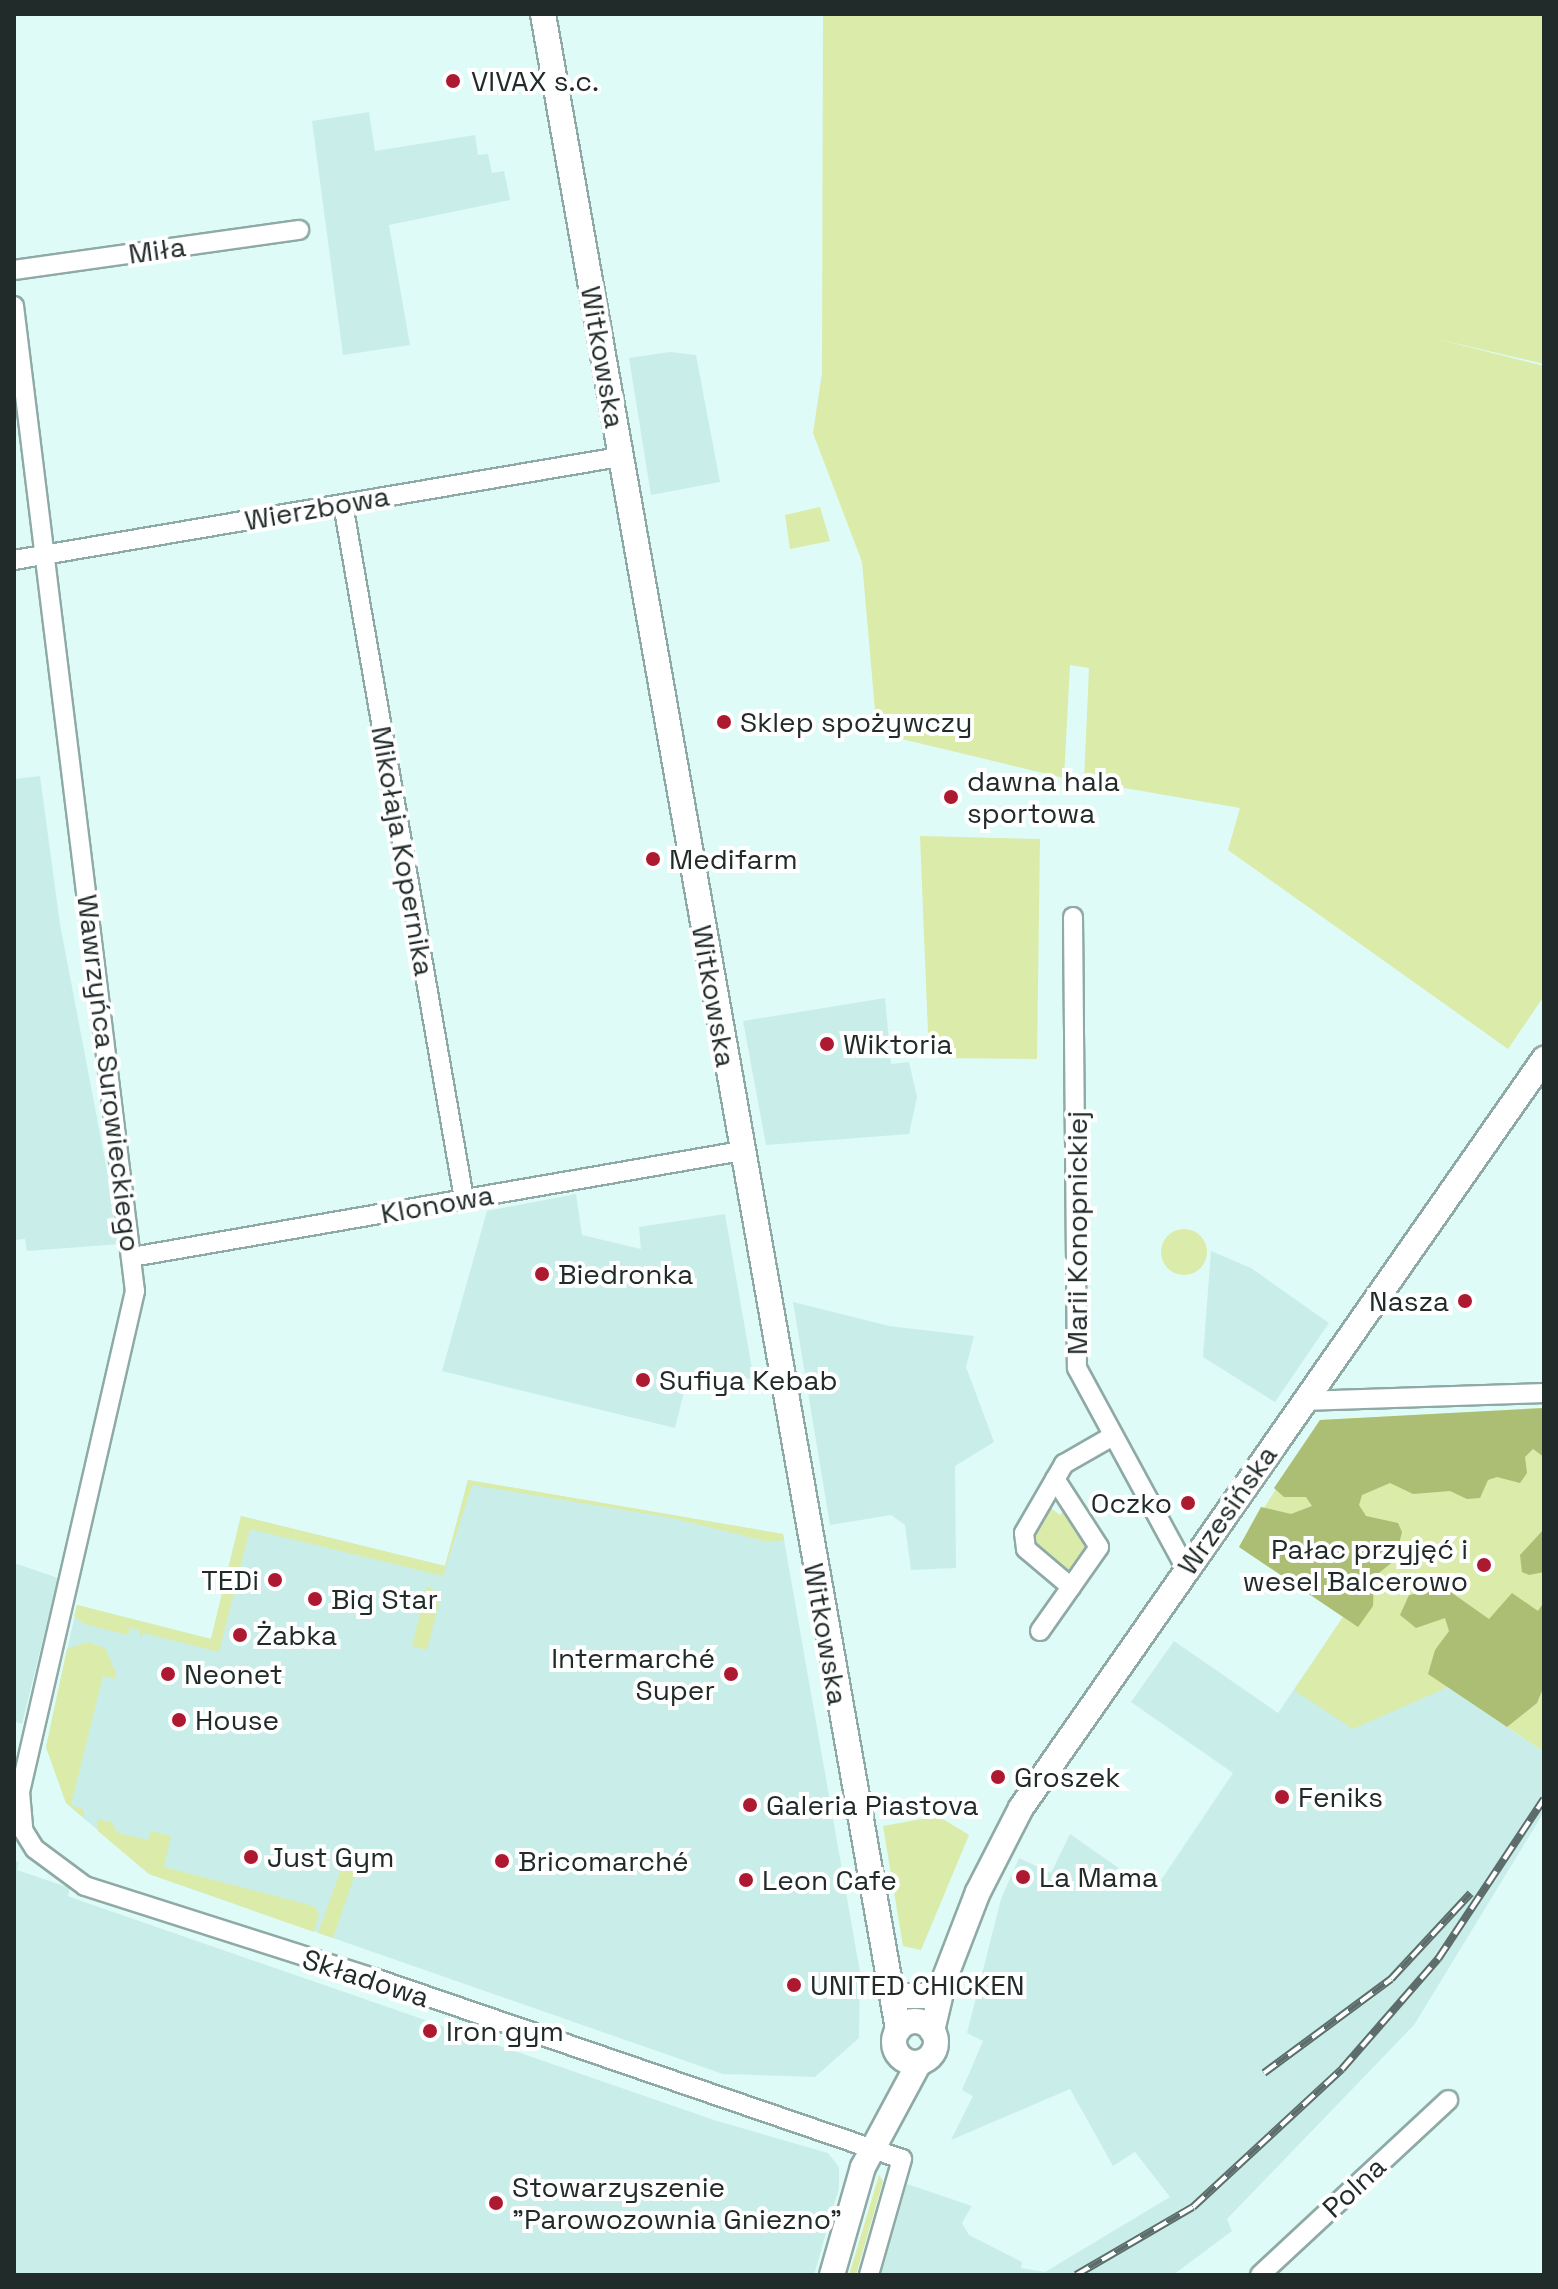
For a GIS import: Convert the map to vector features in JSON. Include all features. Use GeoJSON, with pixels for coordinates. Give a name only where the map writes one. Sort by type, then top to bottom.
{"type":"FeatureCollection","features":[{"type":"Feature","properties":{"kind":"street","name":"Witkowska"},"geometry":{"type":"LineString","coordinates":[[543,14],[741,1151],[892,1987],[915,2028],[895,2050],[910,2060]]}},
{"type":"Feature","properties":{"kind":"street","name":"Miła"},"geometry":{"type":"LineString","coordinates":[[14,270],[299,230]]}},
{"type":"Feature","properties":{"kind":"street","name":"Wawrzyńca Surowieckiego"},"geometry":{"type":"LineString","coordinates":[[14,306],[132,1257],[131,1320],[18,1819]]}},
{"type":"Feature","properties":{"kind":"street","name":"Wierzbowa"},"geometry":{"type":"LineString","coordinates":[[14,560],[619,457]]}},
{"type":"Feature","properties":{"kind":"street","name":"Mikołaja Kopernika"},"geometry":{"type":"LineString","coordinates":[[343,504],[464,1199]]}},
{"type":"Feature","properties":{"kind":"street","name":"Marii Konopnickiej"},"geometry":{"type":"LineString","coordinates":[[1073,917],[1077,1368],[1111,1437],[1186,1569]]}},
{"type":"Feature","properties":{"kind":"street","name":"Wrzesińska"},"geometry":{"type":"LineString","coordinates":[[910,2060],[932,2053],[915,2028],[938,1988],[1011,1825],[1186,1569],[1544,1059]]}},
{"type":"Feature","properties":{"kind":"street","name":"Klonowa"},"geometry":{"type":"LineString","coordinates":[[132,1257],[741,1151]]}},
{"type":"Feature","properties":{"kind":"street"},"geometry":{"type":"LineString","coordinates":[[1304,1401],[1544,1393]]}},
{"type":"Feature","properties":{"kind":"street"},"geometry":{"type":"LineString","coordinates":[[1071,1587],[1026,1549],[1024,1533],[1064,1464],[1111,1437]]}},
{"type":"Feature","properties":{"kind":"street"},"geometry":{"type":"LineString","coordinates":[[1040,1631],[1099,1547],[1055,1479]]}},
{"type":"Feature","properties":{"kind":"street","name":"Składowa"},"geometry":{"type":"LineString","coordinates":[[18,1819],[49,1860]]}},
{"type":"Feature","properties":{"kind":"street","name":"Składowa"},"geometry":{"type":"LineString","coordinates":[[14,1848],[49,1860],[85,1886],[374,1978],[871,2148]]}},
{"type":"Feature","properties":{"kind":"street"},"geometry":{"type":"LineString","coordinates":[[892,1987],[938,1988]]}},
{"type":"Feature","properties":{"kind":"street"},"geometry":{"type":"LineString","coordinates":[[832,2275],[871,2148],[897,2102],[910,2060]]}},
{"type":"Feature","properties":{"kind":"street","name":"Polna"},"geometry":{"type":"LineString","coordinates":[[1260,2275],[1448,2100]]}},
{"type":"Feature","properties":{"kind":"street"},"geometry":{"type":"LineString","coordinates":[[869,2275],[902,2159],[871,2148]]}},
{"type":"Feature","properties":{"kind":"shaded area"},"geometry":{"type":"Polygon","coordinates":[[[369,112],[375,151],[475,135],[478,155],[488,154],[492,173],[504,171],[510,200],[389,225],[410,345],[343,355],[312,121],[369,112]]]}},
{"type":"Feature","properties":{"kind":"shaded area"},"geometry":{"type":"Polygon","coordinates":[[[670,352],[696,355],[720,482],[651,495],[629,358],[670,352]]]}},
{"type":"Feature","properties":{"kind":"shaded area"},"geometry":{"type":"Polygon","coordinates":[[[40,776],[60,924],[121,1244],[27,1251],[25,1239],[14,1240],[14,779],[40,776]]]}},
{"type":"Feature","properties":{"kind":"shaded area"},"geometry":{"type":"Polygon","coordinates":[[[885,998],[891,1064],[909,1062],[917,1097],[909,1134],[766,1145],[743,1021],[885,998]]]}},
{"type":"Feature","properties":{"kind":"shaded area"},"geometry":{"type":"Polygon","coordinates":[[[576,1194],[582,1235],[641,1249],[639,1227],[725,1214],[754,1380],[721,1373],[717,1387],[687,1380],[675,1428],[442,1371],[487,1211],[576,1194]]]}},
{"type":"Feature","properties":{"kind":"shaded area"},"geometry":{"type":"Polygon","coordinates":[[[1211,1251],[1251,1268],[1329,1323],[1275,1402],[1203,1357],[1211,1251]]]}},
{"type":"Feature","properties":{"kind":"shaded area"},"geometry":{"type":"Polygon","coordinates":[[[793,1302],[889,1326],[974,1336],[966,1367],[994,1442],[955,1466],[956,1568],[911,1570],[905,1525],[891,1515],[830,1525],[793,1302]]]}},
{"type":"Feature","properties":{"kind":"shaded area"},"geometry":{"type":"Polygon","coordinates":[[[468,1480],[783,1534],[860,1972],[859,2038],[815,2077],[723,2074],[149,1874],[66,1803],[46,1747],[77,1605],[211,1639],[241,1516],[445,1566],[468,1480]]]}},
{"type":"Feature","properties":{"kind":"shaded area"},"geometry":{"type":"Polygon","coordinates":[[[14,1563],[58,1578],[22,1724],[14,1721],[14,1563]]]}},
{"type":"Feature","properties":{"kind":"shaded area"},"geometry":{"type":"Polygon","coordinates":[[[1343,1617],[1544,1752],[1544,1812],[1414,2025],[1227,2219],[1232,2231],[1173,2275],[881,2275],[907,2184],[972,2206],[962,2223],[969,2235],[1022,2262],[1021,2268],[1045,2272],[1170,2197],[1135,2152],[1113,2166],[1070,2089],[951,2140],[973,2096],[962,2090],[983,2041],[967,2033],[1001,1899],[1019,1858],[1051,1873],[1070,1834],[1153,1892],[1233,1773],[1131,1702],[1174,1641],[1278,1713],[1343,1617]]]}},
{"type":"Feature","properties":{"kind":"shaded area"},"geometry":{"type":"Polygon","coordinates":[[[14,1861],[19,1862],[17,1870],[70,1888],[68,1896],[90,1904],[714,2120],[828,2153],[839,2167],[839,2188],[814,2275],[14,2275],[14,1861]]]}},
{"type":"Feature","properties":{"kind":"green space"},"geometry":{"type":"Polygon","coordinates":[[[823,14],[1544,14],[1544,364],[1433,338],[1544,366],[1544,996],[1508,1049],[1228,850],[1240,808],[1084,781],[1089,668],[1070,665],[1064,778],[877,733],[862,562],[813,433],[822,373],[823,14]]]}},
{"type":"Feature","properties":{"kind":"green space"},"geometry":{"type":"Polygon","coordinates":[[[820,507],[830,541],[790,549],[785,515],[820,507]]]}},
{"type":"Feature","properties":{"kind":"green space"},"geometry":{"type":"Polygon","coordinates":[[[920,836],[1040,839],[1037,1059],[929,1058],[920,836]]]}},
{"type":"Feature","properties":{"kind":"green space"},"geometry":{"type":"Polygon","coordinates":[[[1184,1229],[1200,1236],[1207,1252],[1200,1268],[1184,1275],[1168,1268],[1161,1252],[1168,1236],[1184,1229]]]}},
{"type":"Feature","properties":{"kind":"green space"},"geometry":{"type":"Polygon","coordinates":[[[1544,1408],[1544,1752],[1448,1687],[1353,1729],[1294,1690],[1343,1617],[1239,1547],[1320,1420],[1544,1408]]]}},
{"type":"Feature","properties":{"kind":"green space"},"geometry":{"type":"Polygon","coordinates":[[[1544,1408],[1544,1457],[1533,1449],[1525,1457],[1527,1473],[1520,1483],[1497,1477],[1488,1480],[1480,1498],[1467,1499],[1450,1491],[1413,1494],[1390,1483],[1362,1495],[1359,1505],[1366,1516],[1398,1523],[1402,1532],[1395,1560],[1374,1577],[1373,1606],[1358,1627],[1239,1547],[1261,1507],[1291,1514],[1312,1506],[1306,1497],[1284,1497],[1274,1488],[1320,1420],[1544,1408]]]}},
{"type":"Feature","properties":{"kind":"green space"},"geometry":{"type":"Polygon","coordinates":[[[468,1480],[783,1534],[784,1540],[769,1542],[672,1518],[472,1485],[443,1576],[250,1529],[219,1652],[143,1633],[141,1639],[140,1630],[130,1628],[128,1635],[84,1624],[74,1616],[77,1605],[211,1639],[241,1516],[445,1566],[468,1480]]]}},
{"type":"Feature","properties":{"kind":"green space"},"geometry":{"type":"Polygon","coordinates":[[[1051,1508],[1060,1515],[1063,1511],[1089,1548],[1070,1576],[1034,1545],[1034,1533],[1051,1508]]]}},
{"type":"Feature","properties":{"kind":"green space"},"geometry":{"type":"Polygon","coordinates":[[[1544,1529],[1544,1572],[1529,1575],[1522,1572],[1520,1555],[1544,1529]]]}},
{"type":"Feature","properties":{"kind":"green space"},"geometry":{"type":"Polygon","coordinates":[[[427,1586],[437,1592],[439,1603],[427,1650],[412,1646],[427,1586]]]}},
{"type":"Feature","properties":{"kind":"green space"},"geometry":{"type":"Polygon","coordinates":[[[1445,1588],[1489,1619],[1512,1593],[1538,1611],[1544,1602],[1544,1686],[1537,1703],[1507,1727],[1428,1674],[1435,1650],[1449,1631],[1445,1618],[1416,1628],[1400,1615],[1409,1595],[1445,1588]]]}},
{"type":"Feature","properties":{"kind":"green space"},"geometry":{"type":"Polygon","coordinates":[[[88,1642],[105,1648],[116,1673],[115,1679],[103,1676],[71,1805],[83,1809],[84,1818],[66,1803],[46,1747],[67,1649],[88,1642]]]}},
{"type":"Feature","properties":{"kind":"green space"},"geometry":{"type":"Polygon","coordinates":[[[938,1816],[969,1835],[921,1950],[903,1946],[883,1826],[938,1816]]]}},
{"type":"Feature","properties":{"kind":"green space"},"geometry":{"type":"Polygon","coordinates":[[[97,1819],[111,1822],[118,1833],[148,1840],[151,1831],[171,1836],[164,1867],[313,1906],[319,1913],[314,1932],[149,1874],[98,1831],[97,1819]]]}},
{"type":"Feature","properties":{"kind":"green space"},"geometry":{"type":"Polygon","coordinates":[[[349,1847],[363,1851],[333,1938],[318,1933],[349,1847]]]}},
{"type":"Feature","properties":{"kind":"green space"},"geometry":{"type":"Polygon","coordinates":[[[879,2175],[883,2181],[856,2275],[849,2275],[879,2175]]]}},
{"type":"Feature","properties":{"kind":"railway"},"geometry":{"type":"LineString","coordinates":[[1076,2275],[1193,2207],[1342,2069],[1438,1959],[1544,1799]]}},
{"type":"Feature","properties":{"kind":"railway"},"geometry":{"type":"LineString","coordinates":[[1264,2073],[1391,1979],[1471,1893]]}},
{"type":"Feature","properties":{"kind":"place","name":"VIVAX s.c."},"geometry":{"type":"Point","coordinates":[453,81]}},
{"type":"Feature","properties":{"kind":"place","name":"Sklep spożywczy"},"geometry":{"type":"Point","coordinates":[724,722]}},
{"type":"Feature","properties":{"kind":"place","name":"dawna hala sportowa"},"geometry":{"type":"Point","coordinates":[951,797]}},
{"type":"Feature","properties":{"kind":"place","name":"Medifarm"},"geometry":{"type":"Point","coordinates":[653,859]}},
{"type":"Feature","properties":{"kind":"place","name":"Wiktoria"},"geometry":{"type":"Point","coordinates":[827,1044]}},
{"type":"Feature","properties":{"kind":"place","name":"Biedronka"},"geometry":{"type":"Point","coordinates":[542,1274]}},
{"type":"Feature","properties":{"kind":"place","name":"Nasza"},"geometry":{"type":"Point","coordinates":[1465,1301]}},
{"type":"Feature","properties":{"kind":"place","name":"Sufiya Kebab"},"geometry":{"type":"Point","coordinates":[643,1380]}},
{"type":"Feature","properties":{"kind":"place","name":"Oczko"},"geometry":{"type":"Point","coordinates":[1188,1503]}},
{"type":"Feature","properties":{"kind":"place","name":"Pałac przyjęć i wesel Balcerowo"},"geometry":{"type":"Point","coordinates":[1484,1565]}},
{"type":"Feature","properties":{"kind":"place","name":"TEDi"},"geometry":{"type":"Point","coordinates":[275,1580]}},
{"type":"Feature","properties":{"kind":"place","name":"Big Star"},"geometry":{"type":"Point","coordinates":[315,1599]}},
{"type":"Feature","properties":{"kind":"place","name":"Żabka"},"geometry":{"type":"Point","coordinates":[240,1635]}},
{"type":"Feature","properties":{"kind":"place","name":"Neonet"},"geometry":{"type":"Point","coordinates":[168,1674]}},
{"type":"Feature","properties":{"kind":"place","name":"Intermarché Super"},"geometry":{"type":"Point","coordinates":[731,1674]}},
{"type":"Feature","properties":{"kind":"place","name":"House"},"geometry":{"type":"Point","coordinates":[179,1720]}},
{"type":"Feature","properties":{"kind":"place","name":"Groszek"},"geometry":{"type":"Point","coordinates":[998,1777]}},
{"type":"Feature","properties":{"kind":"place","name":"Feniks"},"geometry":{"type":"Point","coordinates":[1282,1797]}},
{"type":"Feature","properties":{"kind":"place","name":"Galeria Piastova"},"geometry":{"type":"Point","coordinates":[750,1805]}},
{"type":"Feature","properties":{"kind":"place","name":"Just Gym"},"geometry":{"type":"Point","coordinates":[251,1857]}},
{"type":"Feature","properties":{"kind":"place","name":"Bricomarché"},"geometry":{"type":"Point","coordinates":[502,1861]}},
{"type":"Feature","properties":{"kind":"place","name":"La Mama"},"geometry":{"type":"Point","coordinates":[1023,1877]}},
{"type":"Feature","properties":{"kind":"place","name":"Leon Cafe"},"geometry":{"type":"Point","coordinates":[746,1880]}},
{"type":"Feature","properties":{"kind":"place","name":"UNITED CHICKEN"},"geometry":{"type":"Point","coordinates":[794,1985]}},
{"type":"Feature","properties":{"kind":"place","name":"Iron gym"},"geometry":{"type":"Point","coordinates":[430,2031]}},
{"type":"Feature","properties":{"kind":"place","name":"Stowarzyszenie \"Parowozownia Gniezno\""},"geometry":{"type":"Point","coordinates":[496,2203]}}]}
